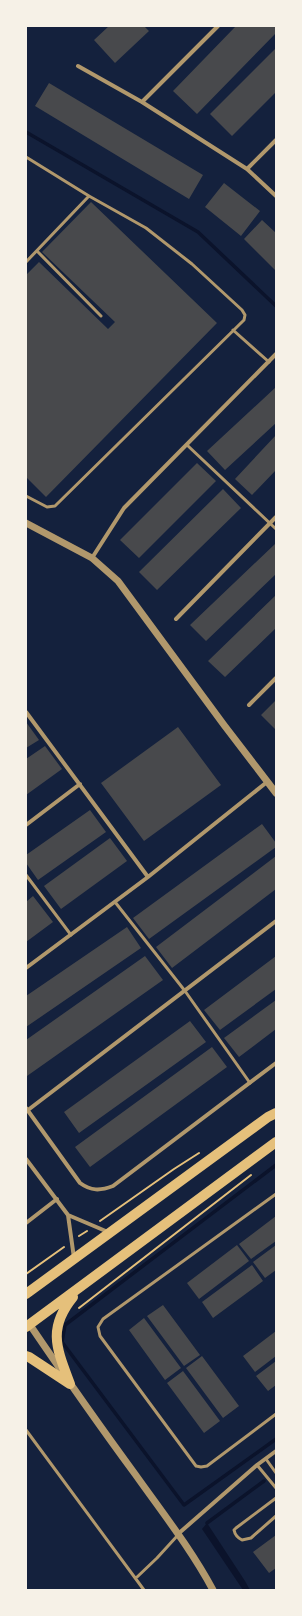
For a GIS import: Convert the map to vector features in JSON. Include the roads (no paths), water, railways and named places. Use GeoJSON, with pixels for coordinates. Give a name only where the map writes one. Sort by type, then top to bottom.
{"type":"FeatureCollection","features":[{"type":"Feature","properties":{"kind":"main road"},"geometry":{"type":"LineString","coordinates":[[26,1294],[268,1117],[276,1113]]}},
{"type":"Feature","properties":{"kind":"main road"},"geometry":{"type":"LineString","coordinates":[[27,1326],[276,1142]]}},
{"type":"Feature","properties":{"kind":"main road"},"geometry":{"type":"LineString","coordinates":[[70,1384],[56,1339],[59,1320],[65,1308],[82,1285]]}},
{"type":"Feature","properties":{"kind":"main road"},"geometry":{"type":"LineString","coordinates":[[26,1356],[70,1384]]}},
{"type":"Feature","properties":{"kind":"street"},"geometry":{"type":"LineString","coordinates":[[142,102],[218,26]]}},
{"type":"Feature","properties":{"kind":"street"},"geometry":{"type":"LineString","coordinates":[[78,66],[142,102],[247,169],[276,196]]}},
{"type":"Feature","properties":{"kind":"street"},"geometry":{"type":"LineString","coordinates":[[247,169],[276,140]]}},
{"type":"Feature","properties":{"kind":"street"},"geometry":{"type":"LineString","coordinates":[[92,558],[124,508],[276,354]]}},
{"type":"Feature","properties":{"kind":"street"},"geometry":{"type":"LineString","coordinates":[[176,619],[276,517]]}},
{"type":"Feature","properties":{"kind":"street"},"geometry":{"type":"LineString","coordinates":[[26,523],[92,558],[118,581],[276,793]]}},
{"type":"Feature","properties":{"kind":"street"},"geometry":{"type":"LineString","coordinates":[[249,705],[276,678]]}},
{"type":"Feature","properties":{"kind":"street"},"geometry":{"type":"LineString","coordinates":[[26,712],[148,877]]}},
{"type":"Feature","properties":{"kind":"street"},"geometry":{"type":"LineString","coordinates":[[26,968],[148,877],[267,782]]}},
{"type":"Feature","properties":{"kind":"street"},"geometry":{"type":"LineString","coordinates":[[26,825],[80,784]]}},
{"type":"Feature","properties":{"kind":"street"},"geometry":{"type":"LineString","coordinates":[[276,921],[27,1109],[80,1183],[87,1188],[104,1190],[112,1186],[276,1064]]}},
{"type":"Feature","properties":{"kind":"street"},"geometry":{"type":"LineString","coordinates":[[26,1159],[68,1215],[74,1258]]}},
{"type":"Feature","properties":{"kind":"street"},"geometry":{"type":"LineString","coordinates":[[26,1223],[57,1199]]}},
{"type":"Feature","properties":{"kind":"street"},"geometry":{"type":"LineString","coordinates":[[68,1215],[110,1232]]}},
{"type":"Feature","properties":{"kind":"street"},"geometry":{"type":"LineString","coordinates":[[27,1326],[178,1534],[204,1572],[213,1590]]}},
{"type":"Feature","properties":{"kind":"street"},"geometry":{"type":"LineString","coordinates":[[178,1534],[257,1465],[276,1451]]}},
{"type":"Feature","properties":{"kind":"lane"},"geometry":{"type":"LineString","coordinates":[[26,157],[89,196],[146,228],[192,264],[244,312],[244,320],[55,506],[47,507],[26,496]]}},
{"type":"Feature","properties":{"kind":"lane"},"geometry":{"type":"LineString","coordinates":[[26,262],[89,196]]}},
{"type":"Feature","properties":{"kind":"lane"},"geometry":{"type":"LineString","coordinates":[[36,251],[101,316]]}},
{"type":"Feature","properties":{"kind":"lane"},"geometry":{"type":"LineString","coordinates":[[233,330],[269,362]]}},
{"type":"Feature","properties":{"kind":"lane"},"geometry":{"type":"LineString","coordinates":[[187,445],[276,528]]}},
{"type":"Feature","properties":{"kind":"lane"},"geometry":{"type":"LineString","coordinates":[[26,875],[71,935]]}},
{"type":"Feature","properties":{"kind":"lane"},"geometry":{"type":"LineString","coordinates":[[115,902],[185,991],[250,1082]]}},
{"type":"Feature","properties":{"kind":"lane"},"geometry":{"type":"LineString","coordinates":[[276,1194],[103,1320],[98,1327],[100,1336],[196,1466],[201,1468],[207,1466],[276,1414]]}},
{"type":"Feature","properties":{"kind":"lane"},"geometry":{"type":"LineString","coordinates":[[26,1430],[144,1590]]}},
{"type":"Feature","properties":{"kind":"lane"},"geometry":{"type":"LineString","coordinates":[[266,1459],[276,1473]]}},
{"type":"Feature","properties":{"kind":"lane"},"geometry":{"type":"LineString","coordinates":[[257,1465],[276,1488]]}},
{"type":"Feature","properties":{"kind":"lane"},"geometry":{"type":"LineString","coordinates":[[276,1498],[236,1528],[234,1530],[235,1533],[242,1540],[251,1538],[276,1516]]}},
{"type":"Feature","properties":{"kind":"lane"},"geometry":{"type":"LineString","coordinates":[[136,1578],[157,1558],[178,1534]]}},
{"type":"Feature","properties":{"kind":"water"},"geometry":{"type":"Polygon","coordinates":[[[207,1523],[250,1590],[243,1590],[202,1529],[207,1523]]]}},
{"type":"Feature","properties":{"kind":"waterway"},"geometry":{"type":"LineString","coordinates":[[26,132],[198,232],[276,306]]}},
{"type":"Feature","properties":{"kind":"waterway"},"geometry":{"type":"LineString","coordinates":[[276,1165],[65,1325],[62,1342],[184,1505],[276,1439]]}},
{"type":"Feature","properties":{"kind":"waterway"},"geometry":{"type":"LineString","coordinates":[[207,1523],[264,1481]]}}]}
